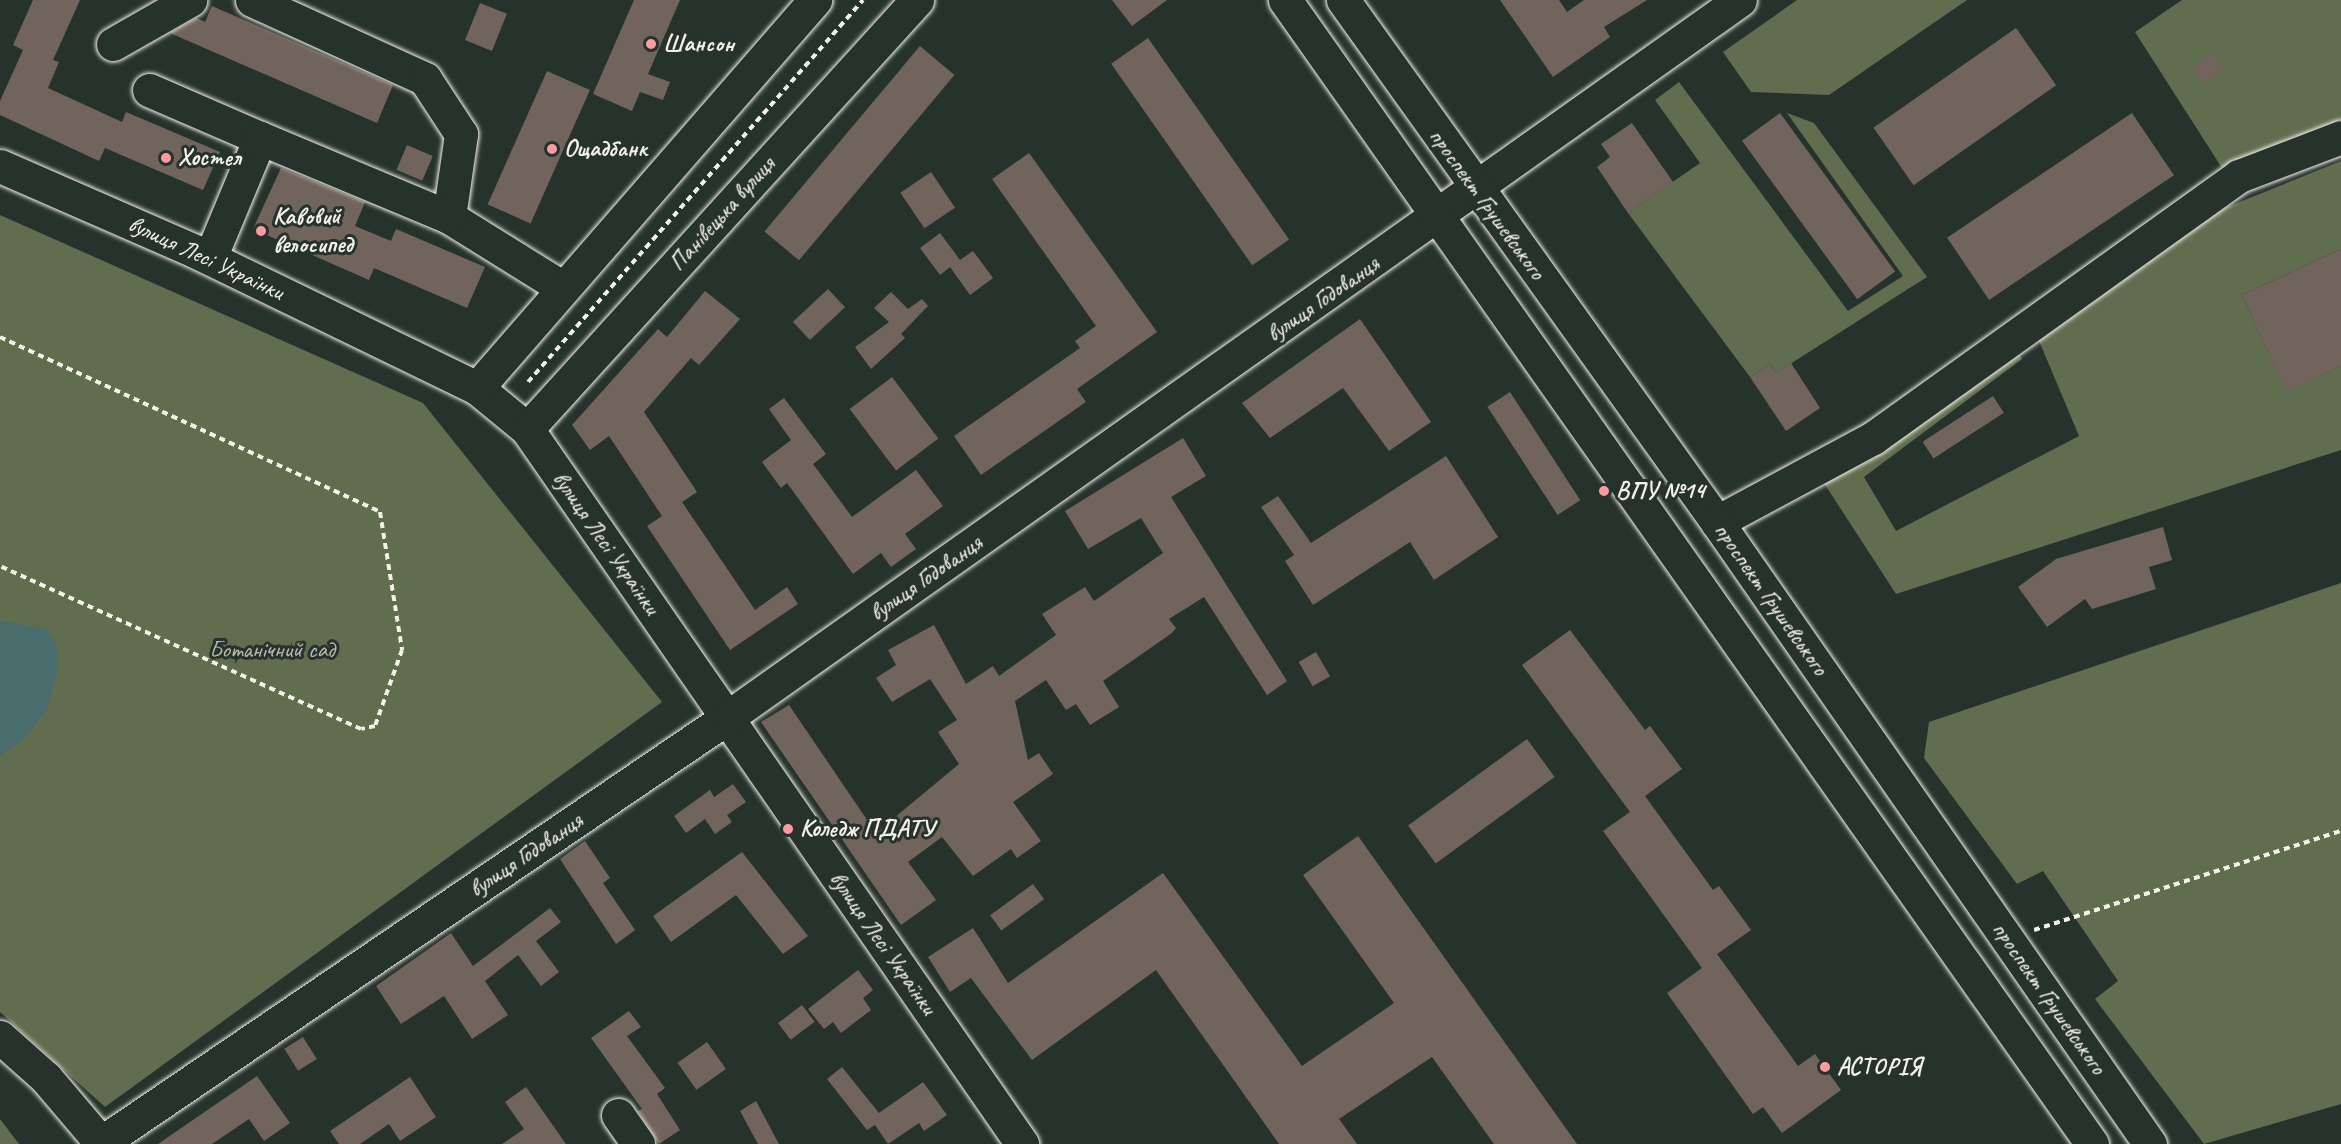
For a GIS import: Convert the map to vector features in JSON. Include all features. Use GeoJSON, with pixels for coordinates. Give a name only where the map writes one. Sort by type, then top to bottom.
{"type":"FeatureCollection","features":[{"type":"Feature","properties":{"kind":"street"},"geometry":{"type":"LineString","coordinates":[[112,44],[190,0]]}},
{"type":"Feature","properties":{"kind":"street"},"geometry":{"type":"LineString","coordinates":[[252,0],[425,79],[462,134],[449,217]]}},
{"type":"Feature","properties":{"kind":"street"},"geometry":{"type":"LineString","coordinates":[[477,388],[815,0]]}},
{"type":"Feature","properties":{"kind":"street","name":"Панівецька вулиця"},"geometry":{"type":"LineString","coordinates":[[526,429],[917,0]]}},
{"type":"Feature","properties":{"kind":"street","name":"проспект Грушевського"},"geometry":{"type":"LineString","coordinates":[[1285,0],[2092,1144]]}},
{"type":"Feature","properties":{"kind":"street","name":"проспект Грушевського"},"geometry":{"type":"LineString","coordinates":[[1344,0],[1475,189],[1717,522],[2150,1144]]}},
{"type":"Feature","properties":{"kind":"street","name":"вулиця Годованця"},"geometry":{"type":"LineString","coordinates":[[102,1143],[728,717],[1740,0]]}},
{"type":"Feature","properties":{"kind":"street"},"geometry":{"type":"LineString","coordinates":[[149,90],[449,217],[563,288]]}},
{"type":"Feature","properties":{"kind":"street"},"geometry":{"type":"LineString","coordinates":[[210,258],[260,138]]}},
{"type":"Feature","properties":{"kind":"street"},"geometry":{"type":"LineString","coordinates":[[1717,522],[1873,438],[2239,176],[2341,138]]}},
{"type":"Feature","properties":{"kind":"street","name":"вулиця Лесі Українки"},"geometry":{"type":"LineString","coordinates":[[0,166],[210,258],[477,388],[526,429],[728,717],[1022,1144]]}},
{"type":"Feature","properties":{"kind":"street"},"geometry":{"type":"LineString","coordinates":[[0,1037],[46,1078],[102,1143]]}},
{"type":"Feature","properties":{"kind":"street"},"geometry":{"type":"LineString","coordinates":[[618,1115],[638,1144]]}},
{"type":"Feature","properties":{"kind":"path"},"geometry":{"type":"LineString","coordinates":[[526,385],[863,0]]}},
{"type":"Feature","properties":{"kind":"path"},"geometry":{"type":"LineString","coordinates":[[0,337],[380,512],[402,650],[375,726],[361,729],[0,566]]}},
{"type":"Feature","properties":{"kind":"path"},"geometry":{"type":"LineString","coordinates":[[2007,939],[2341,831]]}},
{"type":"Feature","properties":{"kind":"green space"},"geometry":{"type":"Polygon","coordinates":[[[1797,0],[1967,0],[1829,95],[1751,92],[1723,52],[1797,0]]]}},
{"type":"Feature","properties":{"kind":"green space"},"geometry":{"type":"Polygon","coordinates":[[[2182,0],[2341,0],[2341,122],[2222,168],[2135,32],[2182,0]]]}},
{"type":"Feature","properties":{"kind":"green space"},"geometry":{"type":"Polygon","coordinates":[[[1679,82],[1848,311],[1903,276],[1787,113],[1814,123],[1927,277],[1776,373],[1770,364],[1750,377],[1628,213],[1700,163],[1655,100],[1679,82]]]}},
{"type":"Feature","properties":{"kind":"green space"},"geometry":{"type":"Polygon","coordinates":[[[2341,161],[2341,249],[2242,295],[2286,391],[2341,366],[2341,450],[1896,594],[1822,480],[2017,352],[2022,359],[1864,477],[1896,531],[2079,436],[2037,336],[2215,212],[2341,161]]]}},
{"type":"Feature","properties":{"kind":"green space","name":"Ботанічний сад"},"geometry":{"type":"Polygon","coordinates":[[[0,215],[423,403],[662,702],[105,1107],[0,1012],[0,215]]]}},
{"type":"Feature","properties":{"kind":"green space"},"geometry":{"type":"Polygon","coordinates":[[[2341,583],[2341,1104],[2204,1144],[2095,999],[2118,981],[2043,871],[2017,884],[1924,758],[1929,722],[2341,583]]]}},
{"type":"Feature","properties":{"kind":"green space"},"geometry":{"type":"Polygon","coordinates":[[[0,1119],[19,1144],[0,1144],[0,1119]]]}},
{"type":"Feature","properties":{"kind":"water"},"geometry":{"type":"Polygon","coordinates":[[[0,621],[47,629],[57,646],[57,672],[48,708],[25,738],[0,757],[0,621]]]}},
{"type":"Feature","properties":{"kind":"building"},"geometry":{"type":"Polygon","coordinates":[[[33,0],[80,0],[53,60],[59,62],[48,88],[122,122],[126,112],[220,152],[203,190],[105,148],[99,161],[0,115],[0,101],[23,50],[13,45],[33,0]]]}},
{"type":"Feature","properties":{"kind":"building"},"geometry":{"type":"Polygon","coordinates":[[[634,0],[680,0],[648,74],[670,82],[663,100],[640,92],[632,111],[593,94],[634,0]]]}},
{"type":"Feature","properties":{"kind":"building"},"geometry":{"type":"Polygon","coordinates":[[[1112,0],[1167,0],[1132,26],[1112,0]]]}},
{"type":"Feature","properties":{"kind":"building"},"geometry":{"type":"Polygon","coordinates":[[[1500,0],[1559,0],[1567,12],[1584,0],[1647,0],[1604,27],[1610,37],[1553,77],[1500,0]]]}},
{"type":"Feature","properties":{"kind":"building"},"geometry":{"type":"Polygon","coordinates":[[[480,3],[507,14],[492,51],[465,40],[480,3]]]}},
{"type":"Feature","properties":{"kind":"building"},"geometry":{"type":"Polygon","coordinates":[[[212,6],[393,85],[377,123],[170,33],[196,18],[205,22],[212,6]]]}},
{"type":"Feature","properties":{"kind":"building"},"geometry":{"type":"Polygon","coordinates":[[[2016,28],[2056,85],[1914,185],[1873,128],[2016,28]]]}},
{"type":"Feature","properties":{"kind":"building"},"geometry":{"type":"Polygon","coordinates":[[[1148,38],[1289,240],[1252,265],[1111,64],[1148,38]]]}},
{"type":"Feature","properties":{"kind":"building"},"geometry":{"type":"Polygon","coordinates":[[[920,46],[954,75],[799,260],[764,231],[920,46]]]}},
{"type":"Feature","properties":{"kind":"building"},"geometry":{"type":"Polygon","coordinates":[[[2212,53],[2224,69],[2203,85],[2191,69],[2212,53]]]}},
{"type":"Feature","properties":{"kind":"building"},"geometry":{"type":"Polygon","coordinates":[[[547,71],[590,90],[531,223],[488,204],[547,71]]]}},
{"type":"Feature","properties":{"kind":"building"},"geometry":{"type":"Polygon","coordinates":[[[1780,113],[1895,272],[1857,299],[1742,141],[1780,113]]]}},
{"type":"Feature","properties":{"kind":"building"},"geometry":{"type":"Polygon","coordinates":[[[2132,113],[2174,175],[1989,300],[1947,238],[2132,113]]]}},
{"type":"Feature","properties":{"kind":"building"},"geometry":{"type":"Polygon","coordinates":[[[1632,123],[1673,182],[1628,213],[1597,167],[1610,157],[1601,144],[1632,123]]]}},
{"type":"Feature","properties":{"kind":"building"},"geometry":{"type":"Polygon","coordinates":[[[407,145],[433,156],[422,181],[396,170],[407,145]]]}},
{"type":"Feature","properties":{"kind":"building"},"geometry":{"type":"Polygon","coordinates":[[[1029,153],[1157,332],[1077,389],[1086,402],[981,475],[954,436],[1080,348],[1075,341],[1096,326],[992,179],[1029,153]]]}},
{"type":"Feature","properties":{"kind":"building"},"geometry":{"type":"Polygon","coordinates":[[[281,168],[365,202],[355,226],[391,241],[396,229],[485,267],[467,308],[374,268],[369,280],[253,229],[281,168]]]}},
{"type":"Feature","properties":{"kind":"building"},"geometry":{"type":"Polygon","coordinates":[[[931,172],[955,208],[924,228],[900,193],[931,172]]]}},
{"type":"Feature","properties":{"kind":"building"},"geometry":{"type":"Polygon","coordinates":[[[940,233],[960,260],[973,251],[993,278],[970,295],[950,267],[940,275],[920,248],[940,233]]]}},
{"type":"Feature","properties":{"kind":"building"},"geometry":{"type":"Polygon","coordinates":[[[2341,249],[2341,366],[2286,392],[2242,295],[2341,249]]]}},
{"type":"Feature","properties":{"kind":"building"},"geometry":{"type":"Polygon","coordinates":[[[828,289],[845,307],[810,340],[793,322],[828,289]]]}},
{"type":"Feature","properties":{"kind":"building"},"geometry":{"type":"Polygon","coordinates":[[[705,291],[740,319],[699,365],[691,358],[644,412],[697,492],[682,502],[755,610],[787,587],[798,604],[730,650],[647,526],[662,516],[609,436],[590,450],[572,425],[658,329],[667,337],[705,291]]]}},
{"type":"Feature","properties":{"kind":"building"},"geometry":{"type":"Polygon","coordinates":[[[891,292],[908,309],[922,299],[928,306],[901,334],[905,338],[871,369],[855,347],[889,322],[874,308],[891,292]]]}},
{"type":"Feature","properties":{"kind":"building"},"geometry":{"type":"Polygon","coordinates":[[[1360,319],[1431,422],[1389,451],[1343,388],[1270,438],[1242,403],[1360,319]]]}},
{"type":"Feature","properties":{"kind":"building"},"geometry":{"type":"Polygon","coordinates":[[[1791,363],[1820,408],[1786,431],[1750,377],[1770,364],[1776,373],[1791,363]]]}},
{"type":"Feature","properties":{"kind":"building"},"geometry":{"type":"Polygon","coordinates":[[[892,377],[938,438],[896,470],[850,409],[892,377]]]}},
{"type":"Feature","properties":{"kind":"building"},"geometry":{"type":"Polygon","coordinates":[[[1510,392],[1580,500],[1558,515],[1487,407],[1510,392]]]}},
{"type":"Feature","properties":{"kind":"building"},"geometry":{"type":"Polygon","coordinates":[[[1993,396],[2004,413],[1933,459],[1923,442],[1993,396]]]}},
{"type":"Feature","properties":{"kind":"building"},"geometry":{"type":"Polygon","coordinates":[[[784,398],[826,454],[813,464],[852,517],[916,470],[943,506],[905,534],[916,549],[891,567],[881,553],[853,574],[787,483],[781,488],[762,462],[791,440],[769,409],[784,398]]]}},
{"type":"Feature","properties":{"kind":"building"},"geometry":{"type":"Polygon","coordinates":[[[1183,438],[1206,476],[1171,497],[1287,681],[1267,695],[1204,597],[1169,619],[1176,628],[1172,633],[1103,681],[1119,707],[1090,725],[1076,704],[1066,710],[1046,680],[1015,701],[1028,760],[1039,753],[1053,774],[1013,802],[1041,841],[1017,858],[1011,849],[973,876],[942,837],[908,862],[936,900],[901,925],[761,722],[789,705],[876,833],[959,764],[938,732],[957,720],[930,679],[892,702],[876,678],[896,665],[888,650],[934,625],[966,684],[993,666],[999,676],[1056,635],[1042,614],[1085,587],[1094,601],[1163,553],[1141,518],[1088,549],[1065,511],[1183,438]]]}},
{"type":"Feature","properties":{"kind":"building"},"geometry":{"type":"Polygon","coordinates":[[[1446,456],[1498,537],[1434,580],[1410,542],[1313,605],[1285,561],[1294,555],[1261,507],[1278,496],[1311,543],[1446,456]]]}},
{"type":"Feature","properties":{"kind":"building"},"geometry":{"type":"Polygon","coordinates":[[[2163,527],[2172,560],[2149,567],[2156,589],[2092,609],[2085,599],[2047,627],[2018,587],[2056,559],[2163,527]]]}},
{"type":"Feature","properties":{"kind":"building"},"geometry":{"type":"Polygon","coordinates":[[[1570,630],[1645,730],[1650,726],[1682,769],[1645,796],[1713,890],[1719,886],[1751,930],[1717,954],[1798,1066],[1815,1054],[1841,1090],[1782,1133],[1763,1107],[1753,1114],[1667,993],[1702,968],[1603,831],[1630,812],[1522,665],[1570,630]]]}},
{"type":"Feature","properties":{"kind":"building"},"geometry":{"type":"Polygon","coordinates":[[[1316,652],[1330,676],[1313,686],[1299,662],[1316,652]]]}},
{"type":"Feature","properties":{"kind":"building"},"geometry":{"type":"Polygon","coordinates":[[[1527,739],[1555,777],[1436,863],[1408,825],[1527,739]]]}},
{"type":"Feature","properties":{"kind":"building"},"geometry":{"type":"Polygon","coordinates":[[[733,784],[746,802],[727,815],[732,822],[715,834],[705,819],[686,833],[674,816],[710,790],[714,797],[733,784]]]}},
{"type":"Feature","properties":{"kind":"building"},"geometry":{"type":"Polygon","coordinates":[[[1358,836],[1577,1144],[1494,1144],[1432,1057],[1339,1119],[1357,1144],[1279,1144],[1156,970],[1032,1060],[971,978],[950,992],[928,957],[973,928],[1008,983],[1163,873],[1302,1066],[1394,1003],[1303,875],[1358,836]]]}},
{"type":"Feature","properties":{"kind":"building"},"geometry":{"type":"Polygon","coordinates":[[[585,841],[610,878],[603,883],[635,930],[616,944],[560,859],[585,841]]]}},
{"type":"Feature","properties":{"kind":"building"},"geometry":{"type":"Polygon","coordinates":[[[742,852],[808,936],[783,954],[736,895],[671,942],[653,916],[742,852]]]}},
{"type":"Feature","properties":{"kind":"building"},"geometry":{"type":"Polygon","coordinates":[[[1033,884],[1044,899],[1001,931],[990,915],[1033,884]]]}},
{"type":"Feature","properties":{"kind":"building"},"geometry":{"type":"Polygon","coordinates":[[[550,908],[561,922],[536,941],[559,972],[541,986],[518,955],[485,981],[508,1015],[472,1039],[444,996],[401,1024],[376,986],[451,933],[473,966],[550,908]]]}},
{"type":"Feature","properties":{"kind":"building"},"geometry":{"type":"Polygon","coordinates":[[[858,970],[873,990],[863,998],[871,1010],[841,1033],[833,1022],[824,1029],[808,1009],[858,970]]]}},
{"type":"Feature","properties":{"kind":"building"},"geometry":{"type":"Polygon","coordinates":[[[802,1005],[815,1022],[791,1040],[778,1023],[802,1005]]]}},
{"type":"Feature","properties":{"kind":"building"},"geometry":{"type":"Polygon","coordinates":[[[629,1011],[641,1027],[627,1036],[665,1088],[657,1094],[680,1130],[659,1144],[638,1111],[642,1109],[591,1038],[629,1011]]]}},
{"type":"Feature","properties":{"kind":"building"},"geometry":{"type":"Polygon","coordinates":[[[303,1037],[317,1059],[298,1071],[284,1049],[303,1037]]]}},
{"type":"Feature","properties":{"kind":"building"},"geometry":{"type":"Polygon","coordinates":[[[707,1042],[726,1069],[696,1090],[678,1063],[707,1042]]]}},
{"type":"Feature","properties":{"kind":"building"},"geometry":{"type":"Polygon","coordinates":[[[842,1067],[879,1113],[923,1082],[947,1115],[924,1131],[919,1123],[888,1144],[875,1125],[867,1130],[827,1079],[842,1067]]]}},
{"type":"Feature","properties":{"kind":"building"},"geometry":{"type":"Polygon","coordinates":[[[257,1076],[290,1123],[264,1141],[249,1119],[212,1144],[158,1144],[257,1076]]]}},
{"type":"Feature","properties":{"kind":"building"},"geometry":{"type":"Polygon","coordinates":[[[410,1077],[436,1117],[400,1141],[389,1124],[360,1144],[339,1144],[330,1131],[410,1077]]]}},
{"type":"Feature","properties":{"kind":"building"},"geometry":{"type":"Polygon","coordinates":[[[526,1087],[566,1144],[502,1144],[524,1129],[505,1102],[526,1087]]]}},
{"type":"Feature","properties":{"kind":"building"},"geometry":{"type":"Polygon","coordinates":[[[756,1101],[779,1144],[758,1144],[740,1111],[756,1101]]]}},
{"type":"Feature","properties":{"kind":"place","name":"Шансон"},"geometry":{"type":"Point","coordinates":[651,44]}},
{"type":"Feature","properties":{"kind":"place","name":"Ощадбанк"},"geometry":{"type":"Point","coordinates":[552,149]}},
{"type":"Feature","properties":{"kind":"place","name":"Хостел"},"geometry":{"type":"Point","coordinates":[166,158]}},
{"type":"Feature","properties":{"kind":"place","name":"Кавовий велосипед"},"geometry":{"type":"Point","coordinates":[261,231]}},
{"type":"Feature","properties":{"kind":"place","name":"ВПУ №14"},"geometry":{"type":"Point","coordinates":[1604,491]}},
{"type":"Feature","properties":{"kind":"place","name":"Коледж ПДАТУ"},"geometry":{"type":"Point","coordinates":[788,829]}},
{"type":"Feature","properties":{"kind":"place","name":"АСТОРІЯ"},"geometry":{"type":"Point","coordinates":[1825,1067]}}]}
